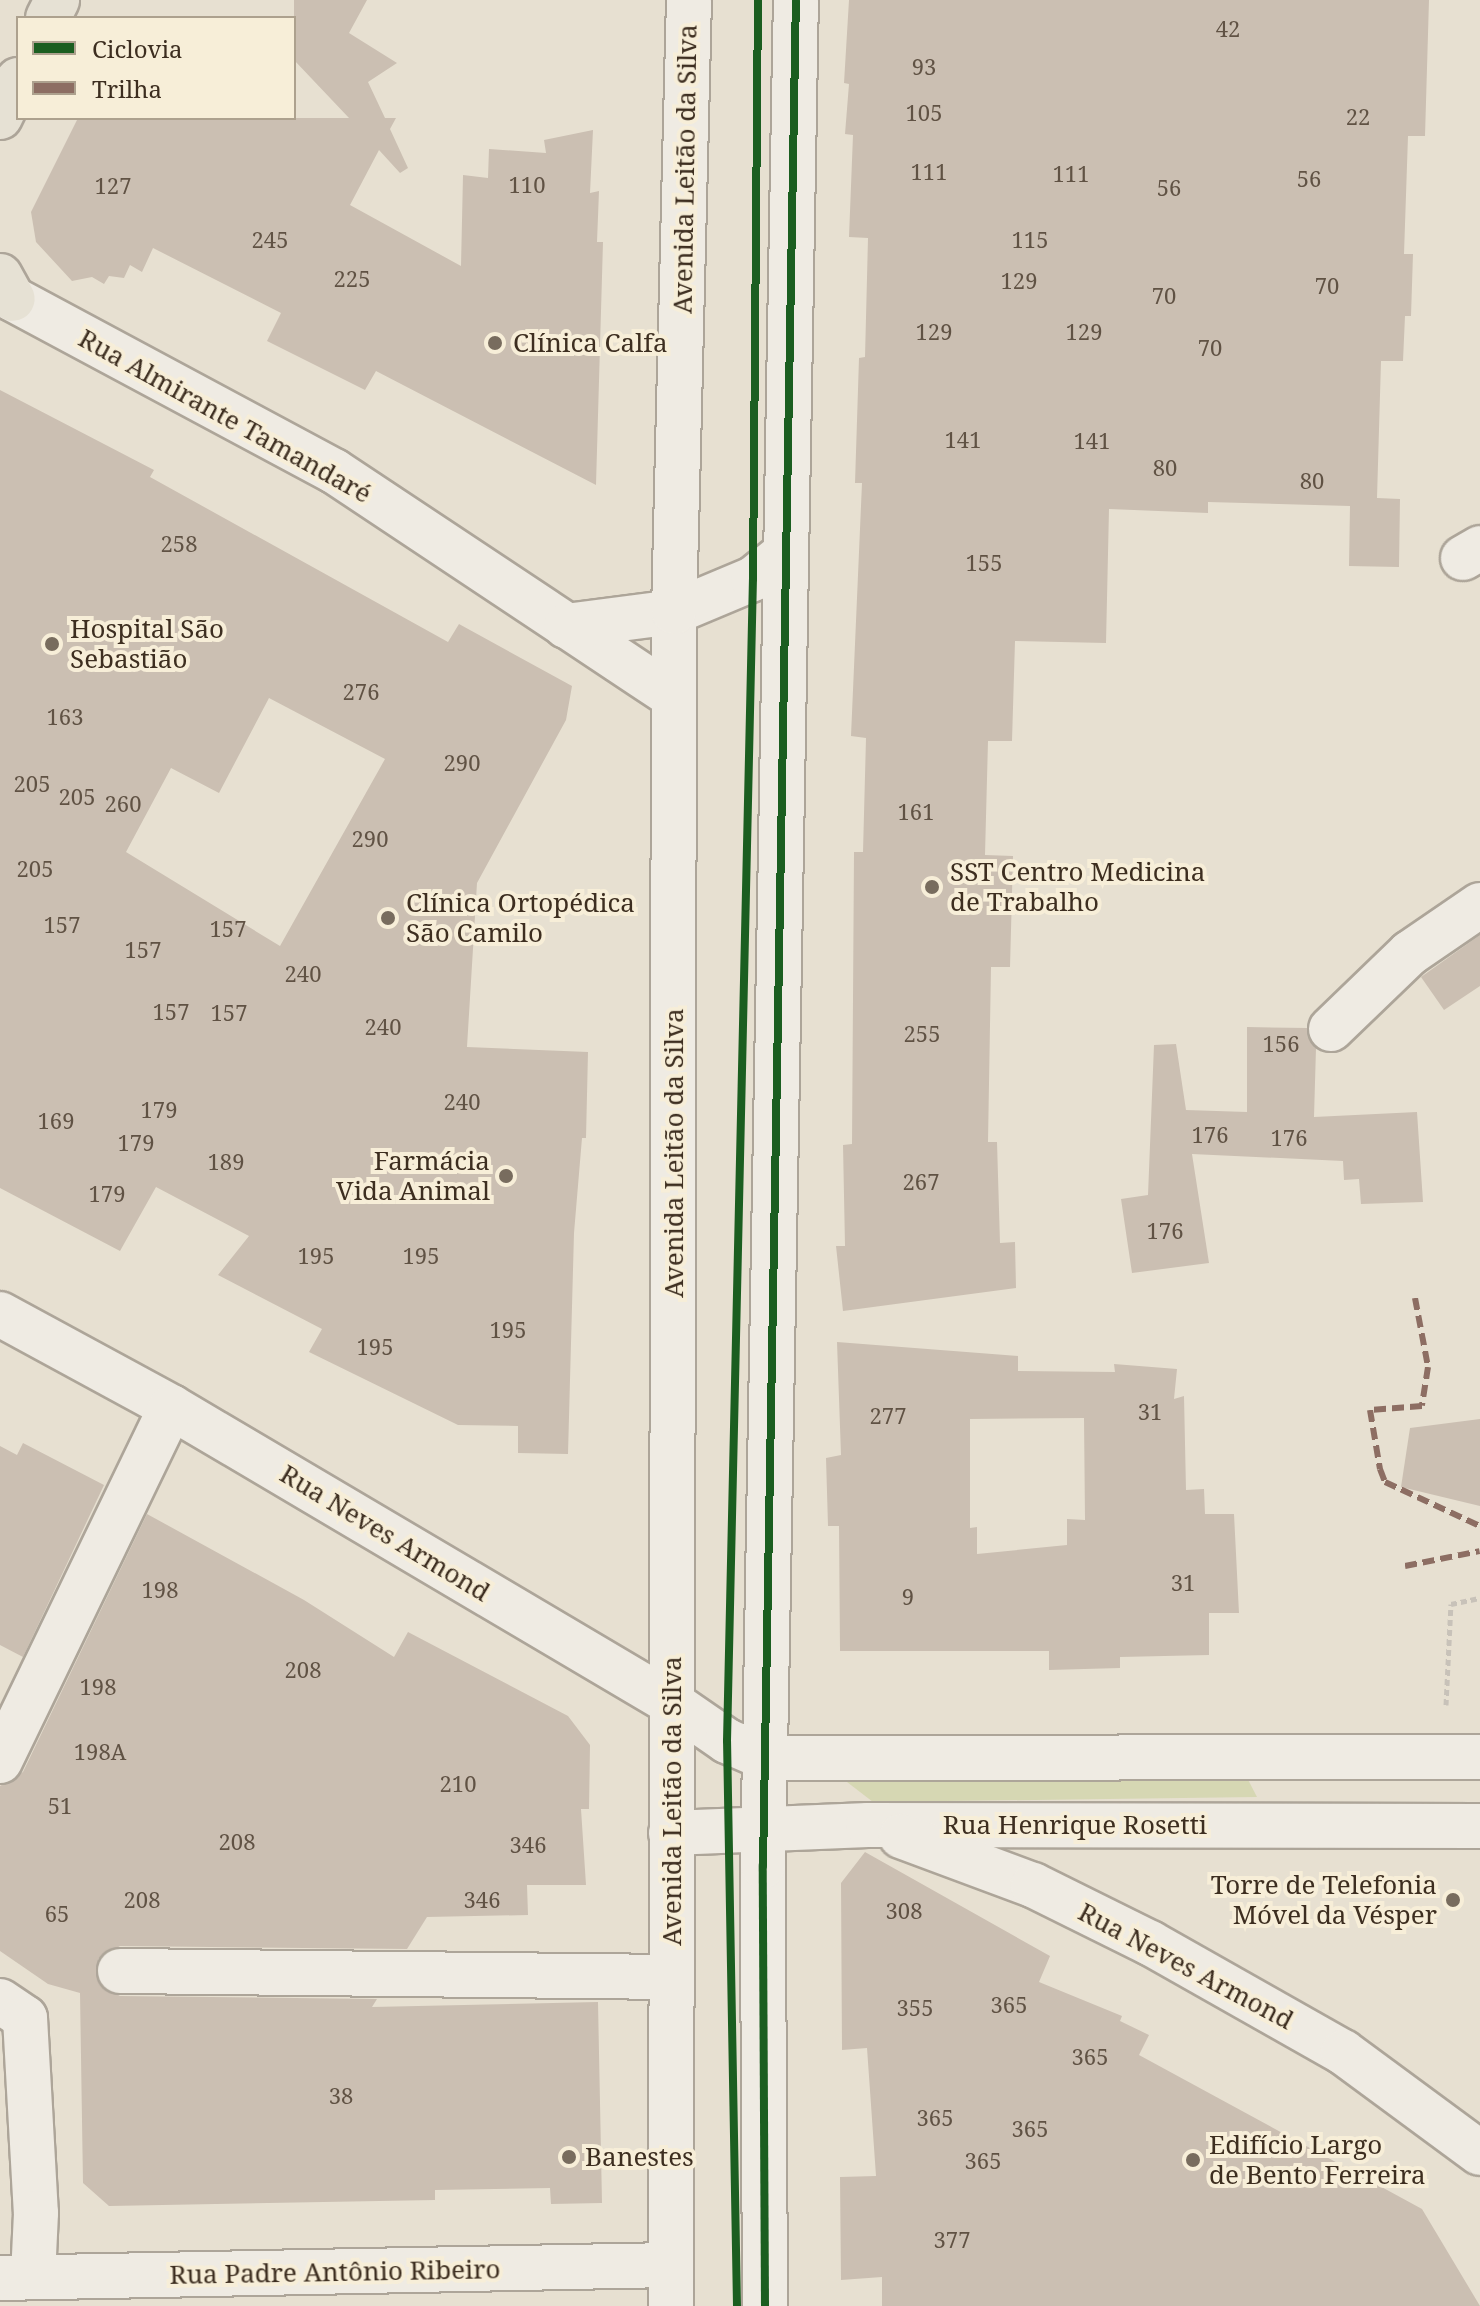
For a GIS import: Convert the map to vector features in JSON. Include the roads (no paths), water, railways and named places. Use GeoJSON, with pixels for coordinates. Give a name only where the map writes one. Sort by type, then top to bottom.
{"type":"FeatureCollection","features":[{"type":"Feature","properties":{"kind":"main road"},"geometry":{"type":"LineString","coordinates":[[0,117],[16,84]]}},
{"type":"Feature","properties":{"kind":"street","name":"Avenida Leitão da Silva"},"geometry":{"type":"LineString","coordinates":[[671,2286],[674,612],[689,0]]}},
{"type":"Feature","properties":{"kind":"street"},"geometry":{"type":"LineString","coordinates":[[765,2306],[765,1831],[784,554],[796,0]]}},
{"type":"Feature","properties":{"kind":"street","name":"Rua Almirante Tamandaré"},"geometry":{"type":"LineString","coordinates":[[4,289],[334,471],[674,697]]}},
{"type":"Feature","properties":{"kind":"street"},"geometry":{"type":"LineString","coordinates":[[566,626],[674,612],[753,579],[784,554]]}},
{"type":"Feature","properties":{"kind":"street"},"geometry":{"type":"LineString","coordinates":[[1331,1029],[1410,953],[1480,905]]}},
{"type":"Feature","properties":{"kind":"street","name":"Rua Neves Armond"},"geometry":{"type":"LineString","coordinates":[[0,1314],[171,1407],[672,1703],[727,1741],[766,1758]]}},
{"type":"Feature","properties":{"kind":"street"},"geometry":{"type":"LineString","coordinates":[[0,1761],[171,1407]]}},
{"type":"Feature","properties":{"kind":"street"},"geometry":{"type":"LineString","coordinates":[[766,1758],[1462,1758]]}},
{"type":"Feature","properties":{"kind":"street","name":"Rua Neves Armond"},"geometry":{"type":"LineString","coordinates":[[868,1825],[1033,1885],[1150,1943],[1343,2052],[1480,2153]]}},
{"type":"Feature","properties":{"kind":"street","name":"Rua Henrique Rosetti"},"geometry":{"type":"LineString","coordinates":[[671,1833],[868,1825],[1480,1826]]}},
{"type":"Feature","properties":{"kind":"street"},"geometry":{"type":"LineString","coordinates":[[120,1971],[671,1977]]}},
{"type":"Feature","properties":{"kind":"street"},"geometry":{"type":"LineString","coordinates":[[0,2001],[25,2018],[36,2213],[17,2278]]}},
{"type":"Feature","properties":{"kind":"street","name":"Rua Padre Antônio Ribeiro"},"geometry":{"type":"LineString","coordinates":[[17,2278],[671,2286]]}},
{"type":"Feature","properties":{"kind":"place","name":"Clínica Calfa"},"geometry":{"type":"Point","coordinates":[495,343]}},
{"type":"Feature","properties":{"kind":"place","name":"Hospital São Sebastião"},"geometry":{"type":"Point","coordinates":[52,644]}},
{"type":"Feature","properties":{"kind":"place","name":"SST Centro Medicina de Trabalho"},"geometry":{"type":"Point","coordinates":[932,887]}},
{"type":"Feature","properties":{"kind":"place","name":"Clínica Ortopédica São Camilo"},"geometry":{"type":"Point","coordinates":[388,918]}},
{"type":"Feature","properties":{"kind":"place","name":"Farmácia Vida Animal"},"geometry":{"type":"Point","coordinates":[506,1176]}},
{"type":"Feature","properties":{"kind":"place","name":"Torre de Telefonia Móvel da Vésper"},"geometry":{"type":"Point","coordinates":[1453,1900]}},
{"type":"Feature","properties":{"kind":"place","name":"Banestes"},"geometry":{"type":"Point","coordinates":[569,2157]}},
{"type":"Feature","properties":{"kind":"place","name":"Edifício Largo de Bento Ferreira"},"geometry":{"type":"Point","coordinates":[1193,2160]}}]}
